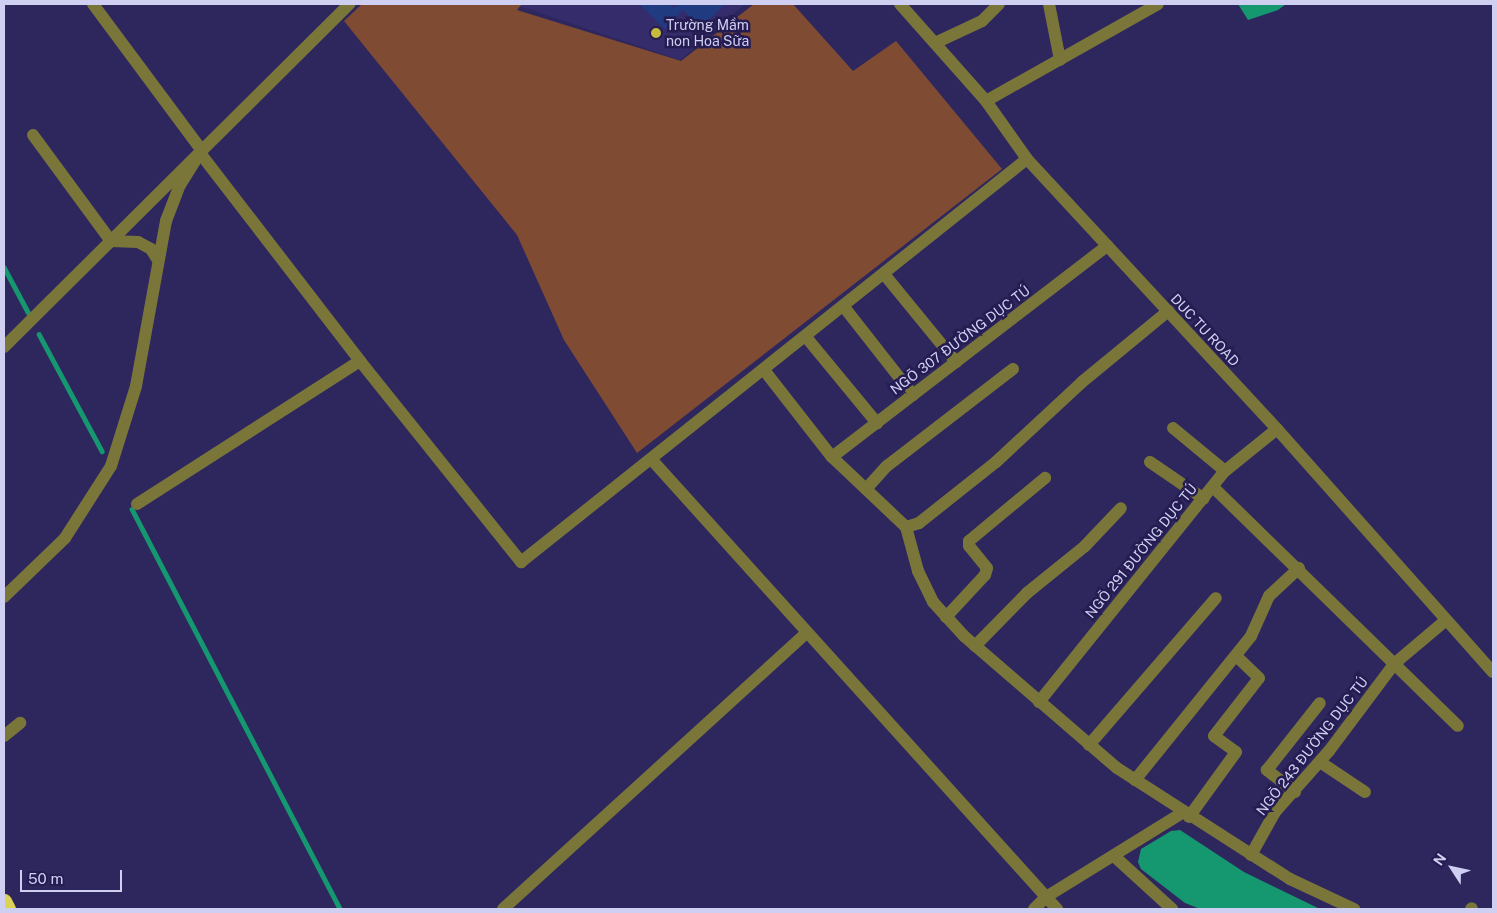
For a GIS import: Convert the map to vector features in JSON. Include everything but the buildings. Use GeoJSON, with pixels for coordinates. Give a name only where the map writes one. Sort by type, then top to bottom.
{"type":"FeatureCollection","features":[{"type":"Feature","properties":{"kind":"highway"},"geometry":{"type":"LineString","coordinates":[[4,900],[8,909]]}},
{"type":"Feature","properties":{"kind":"street"},"geometry":{"type":"LineString","coordinates":[[93,4],[201,152],[360,361],[521,562],[652,460],[1027,160]]}},
{"type":"Feature","properties":{"kind":"street"},"geometry":{"type":"LineString","coordinates":[[4,347],[350,4]]}},
{"type":"Feature","properties":{"kind":"street","name":"DUC TU ROAD"},"geometry":{"type":"LineString","coordinates":[[900,4],[986,101],[1027,160],[1277,429],[1493,672]]}},
{"type":"Feature","properties":{"kind":"street"},"geometry":{"type":"LineString","coordinates":[[935,43],[982,21],[999,4]]}},
{"type":"Feature","properties":{"kind":"street"},"geometry":{"type":"LineString","coordinates":[[1049,4],[1060,60]]}},
{"type":"Feature","properties":{"kind":"street"},"geometry":{"type":"LineString","coordinates":[[986,101],[1158,4]]}},
{"type":"Feature","properties":{"kind":"street"},"geometry":{"type":"LineString","coordinates":[[33,135],[111,241]]}},
{"type":"Feature","properties":{"kind":"street"},"geometry":{"type":"LineString","coordinates":[[4,597],[65,538],[111,466],[136,386],[166,221],[180,185],[201,152]]}},
{"type":"Feature","properties":{"kind":"street"},"geometry":{"type":"LineString","coordinates":[[111,241],[138,242],[151,249],[158,260]]}},
{"type":"Feature","properties":{"kind":"street","name":"NGÕ 307 ĐƯỜNG DỤC TÚ"},"geometry":{"type":"LineString","coordinates":[[832,457],[1107,246]]}},
{"type":"Feature","properties":{"kind":"street"},"geometry":{"type":"LineString","coordinates":[[884,274],[956,362]]}},
{"type":"Feature","properties":{"kind":"street"},"geometry":{"type":"LineString","coordinates":[[844,307],[914,395]]}},
{"type":"Feature","properties":{"kind":"street"},"geometry":{"type":"LineString","coordinates":[[906,527],[918,523],[996,462],[1082,382],[1168,311]]}},
{"type":"Feature","properties":{"kind":"street"},"geometry":{"type":"LineString","coordinates":[[806,337],[877,423]]}},
{"type":"Feature","properties":{"kind":"street"},"geometry":{"type":"LineString","coordinates":[[137,504],[360,361]]}},
{"type":"Feature","properties":{"kind":"street"},"geometry":{"type":"LineString","coordinates":[[866,489],[887,466],[1013,369]]}},
{"type":"Feature","properties":{"kind":"street"},"geometry":{"type":"LineString","coordinates":[[764,370],[832,457],[906,527],[918,572],[933,602],[974,646],[1089,745],[1185,815],[1290,879],[1354,909]]}},
{"type":"Feature","properties":{"kind":"street"},"geometry":{"type":"LineString","coordinates":[[1173,428],[1225,471]]}},
{"type":"Feature","properties":{"kind":"street","name":"NGÕ 291 ĐƯỜNG DỤC TÚ"},"geometry":{"type":"LineString","coordinates":[[1038,702],[1225,471],[1277,429]]}},
{"type":"Feature","properties":{"kind":"street"},"geometry":{"type":"LineString","coordinates":[[652,460],[1057,909]]}},
{"type":"Feature","properties":{"kind":"street"},"geometry":{"type":"LineString","coordinates":[[1150,462],[1204,498]]}},
{"type":"Feature","properties":{"kind":"street"},"geometry":{"type":"LineString","coordinates":[[946,617],[984,575],[987,568],[969,546],[969,541],[1045,478]]}},
{"type":"Feature","properties":{"kind":"street"},"geometry":{"type":"LineString","coordinates":[[1214,486],[1458,726]]}},
{"type":"Feature","properties":{"kind":"street"},"geometry":{"type":"LineString","coordinates":[[974,646],[1027,593],[1085,546],[1121,508]]}},
{"type":"Feature","properties":{"kind":"street"},"geometry":{"type":"LineString","coordinates":[[1135,780],[1236,656],[1261,619],[1269,596],[1299,568]]}},
{"type":"Feature","properties":{"kind":"street"},"geometry":{"type":"LineString","coordinates":[[1089,745],[1216,598]]}},
{"type":"Feature","properties":{"kind":"street","name":"NGÕ 243 ĐƯỜNG DỤC TÚ"},"geometry":{"type":"LineString","coordinates":[[1252,855],[1275,812],[1320,762],[1394,664],[1446,620]]}},
{"type":"Feature","properties":{"kind":"street"},"geometry":{"type":"LineString","coordinates":[[502,909],[807,632]]}},
{"type":"Feature","properties":{"kind":"street"},"geometry":{"type":"LineString","coordinates":[[1034,909],[1046,897],[1185,815],[1236,752],[1214,736],[1259,678],[1236,656]]}},
{"type":"Feature","properties":{"kind":"street"},"geometry":{"type":"LineString","coordinates":[[1295,792],[1267,770],[1320,703]]}},
{"type":"Feature","properties":{"kind":"street"},"geometry":{"type":"LineString","coordinates":[[4,736],[20,723]]}},
{"type":"Feature","properties":{"kind":"street"},"geometry":{"type":"LineString","coordinates":[[1320,762],[1365,792]]}},
{"type":"Feature","properties":{"kind":"street"},"geometry":{"type":"LineString","coordinates":[[1114,856],[1172,909]]}},
{"type":"Feature","properties":{"kind":"shaded area"},"geometry":{"type":"Polygon","coordinates":[[[362,4],[522,4],[517,10],[681,61],[754,4],[793,4],[853,71],[896,41],[1002,169],[637,453],[564,340],[517,235],[344,21],[362,4]]]}},
{"type":"Feature","properties":{"kind":"shaded area","name":"Trường Mầm non Hoa Sữa"},"geometry":{"type":"Polygon","coordinates":[[[522,4],[745,4],[680,60],[519,6],[522,4]]]}},
{"type":"Feature","properties":{"kind":"shaded area"},"geometry":{"type":"Polygon","coordinates":[[[1238,4],[1286,4],[1278,10],[1248,20],[1238,4]]]}},
{"type":"Feature","properties":{"kind":"shaded area"},"geometry":{"type":"Polygon","coordinates":[[[1180,830],[1244,872],[1320,909],[1200,909],[1185,903],[1141,869],[1138,862],[1141,849],[1171,831],[1180,830]]]}},
{"type":"Feature","properties":{"kind":"waterway"},"geometry":{"type":"LineString","coordinates":[[4,267],[28,312]]}},
{"type":"Feature","properties":{"kind":"waterway"},"geometry":{"type":"LineString","coordinates":[[39,334],[102,451]]}},
{"type":"Feature","properties":{"kind":"waterway"},"geometry":{"type":"LineString","coordinates":[[132,509],[340,909]]}},
{"type":"Feature","properties":{"kind":"place","name":"Trường Mầm non Hoa Sữa"},"geometry":{"type":"Point","coordinates":[656,33]}}]}
